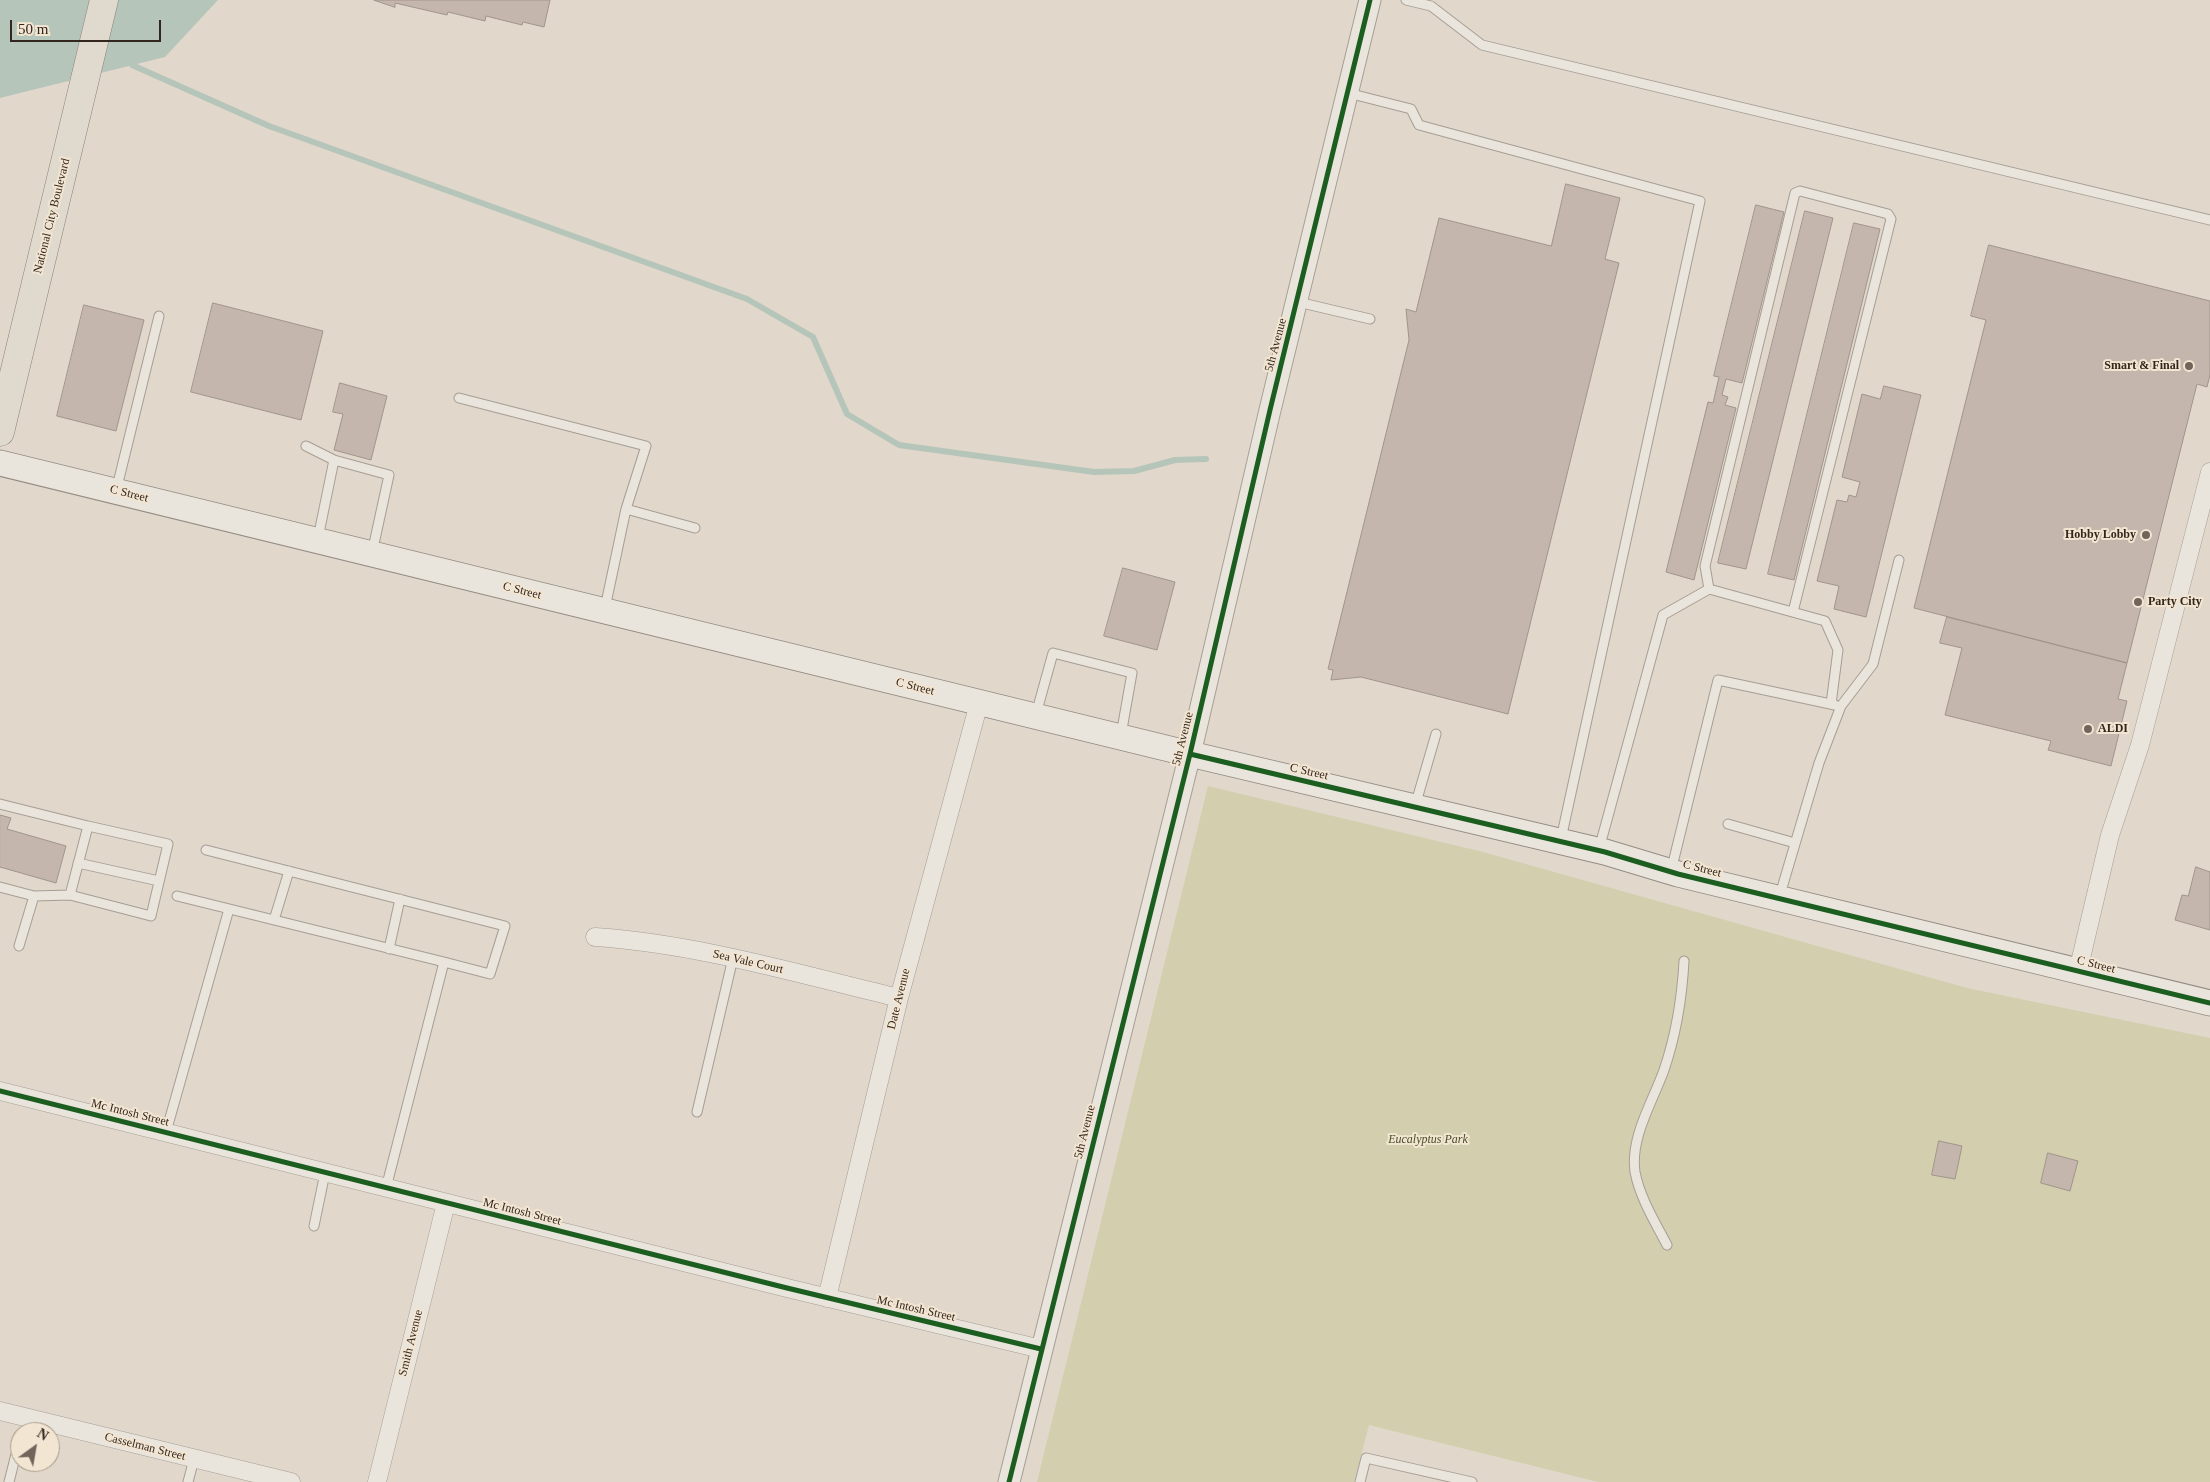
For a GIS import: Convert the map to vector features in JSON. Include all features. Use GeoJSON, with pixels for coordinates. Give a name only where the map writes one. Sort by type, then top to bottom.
{"type":"FeatureCollection","features":[{"type":"Feature","properties":{"kind":"main road","name":"National City Boulevard"},"geometry":{"type":"LineString","coordinates":[[0,432],[104,0]]}},
{"type":"Feature","properties":{"kind":"main road","name":"C Street"},"geometry":{"type":"LineString","coordinates":[[0,462],[1035,717],[1561,841],[1670,872],[2210,1003]]}},
{"type":"Feature","properties":{"kind":"street","name":"5th Avenue"},"geometry":{"type":"LineString","coordinates":[[1010,1482],[1041,1349],[1190,754],[1270,410],[1298,302],[1370,0]]}},
{"type":"Feature","properties":{"kind":"street"},"geometry":{"type":"LineString","coordinates":[[2078,970],[2110,836],[2140,745],[2210,472]]}},
{"type":"Feature","properties":{"kind":"street","name":"Date Avenue"},"geometry":{"type":"LineString","coordinates":[[827,1298],[899,998],[979,703]]}},
{"type":"Feature","properties":{"kind":"street","name":"Sea Vale Court"},"geometry":{"type":"LineString","coordinates":[[595,937],[642,940],[733,958],[899,998]]}},
{"type":"Feature","properties":{"kind":"street","name":"Mc Intosh Street"},"geometry":{"type":"LineString","coordinates":[[0,1091],[446,1204],[1041,1349]]}},
{"type":"Feature","properties":{"kind":"street","name":"Smith Avenue"},"geometry":{"type":"LineString","coordinates":[[377,1482],[446,1204]]}},
{"type":"Feature","properties":{"kind":"street","name":"Casselman Street"},"geometry":{"type":"LineString","coordinates":[[0,1411],[18,1422]]}},
{"type":"Feature","properties":{"kind":"street","name":"Casselman Street"},"geometry":{"type":"LineString","coordinates":[[60,1432],[194,1459],[268,1480],[291,1482]]}},
{"type":"Feature","properties":{"kind":"lane"},"geometry":{"type":"LineString","coordinates":[[1406,0],[1431,6],[1482,45],[2210,220]]}},
{"type":"Feature","properties":{"kind":"lane"},"geometry":{"type":"LineString","coordinates":[[1348,93],[1411,109],[1419,125],[1700,201],[1561,841]]}},
{"type":"Feature","properties":{"kind":"lane"},"geometry":{"type":"LineString","coordinates":[[1709,589],[1706,566],[1795,193],[1800,191],[1888,214],[1891,219],[1794,612]]}},
{"type":"Feature","properties":{"kind":"lane"},"geometry":{"type":"LineString","coordinates":[[1298,302],[1370,319]]}},
{"type":"Feature","properties":{"kind":"lane"},"geometry":{"type":"LineString","coordinates":[[116,491],[159,316]]}},
{"type":"Feature","properties":{"kind":"lane"},"geometry":{"type":"LineString","coordinates":[[459,398],[646,446],[626,510],[604,611]]}},
{"type":"Feature","properties":{"kind":"lane"},"geometry":{"type":"LineString","coordinates":[[306,446],[334,460],[388,476],[372,554]]}},
{"type":"Feature","properties":{"kind":"lane"},"geometry":{"type":"LineString","coordinates":[[318,540],[334,460]]}},
{"type":"Feature","properties":{"kind":"lane"},"geometry":{"type":"LineString","coordinates":[[626,510],[695,528]]}},
{"type":"Feature","properties":{"kind":"lane"},"geometry":{"type":"LineString","coordinates":[[1836,705],[1873,664],[1899,560]]}},
{"type":"Feature","properties":{"kind":"lane"},"geometry":{"type":"LineString","coordinates":[[1599,851],[1663,615],[1709,589],[1826,621],[1838,650],[1836,705],[1779,898]]}},
{"type":"Feature","properties":{"kind":"lane"},"geometry":{"type":"LineString","coordinates":[[1035,717],[1053,653],[1132,673],[1121,737]]}},
{"type":"Feature","properties":{"kind":"lane"},"geometry":{"type":"LineString","coordinates":[[1670,872],[1718,680],[1836,705]]}},
{"type":"Feature","properties":{"kind":"lane"},"geometry":{"type":"LineString","coordinates":[[1415,807],[1436,734]]}},
{"type":"Feature","properties":{"kind":"lane"},"geometry":{"type":"LineString","coordinates":[[0,804],[168,844],[151,916],[70,894],[34,896],[0,887]]}},
{"type":"Feature","properties":{"kind":"lane"},"geometry":{"type":"LineString","coordinates":[[1728,824],[1795,844]]}},
{"type":"Feature","properties":{"kind":"lane"},"geometry":{"type":"LineString","coordinates":[[70,894],[88,826]]}},
{"type":"Feature","properties":{"kind":"lane"},"geometry":{"type":"LineString","coordinates":[[177,896],[490,974],[505,926],[206,850]]}},
{"type":"Feature","properties":{"kind":"lane"},"geometry":{"type":"LineString","coordinates":[[78,863],[159,881]]}},
{"type":"Feature","properties":{"kind":"lane"},"geometry":{"type":"LineString","coordinates":[[274,920],[290,871]]}},
{"type":"Feature","properties":{"kind":"lane"},"geometry":{"type":"LineString","coordinates":[[19,946],[34,896]]}},
{"type":"Feature","properties":{"kind":"lane"},"geometry":{"type":"LineString","coordinates":[[389,949],[400,900]]}},
{"type":"Feature","properties":{"kind":"lane"},"geometry":{"type":"LineString","coordinates":[[166,1132],[229,909]]}},
{"type":"Feature","properties":{"kind":"lane"},"geometry":{"type":"LineString","coordinates":[[697,1112],[733,958]]}},
{"type":"Feature","properties":{"kind":"lane"},"geometry":{"type":"LineString","coordinates":[[1667,1245],[1644,1202],[1635,1171],[1636,1145],[1664,1069],[1675,1029],[1683,987],[1684,961]]}},
{"type":"Feature","properties":{"kind":"lane"},"geometry":{"type":"LineString","coordinates":[[386,1188],[444,962]]}},
{"type":"Feature","properties":{"kind":"lane"},"geometry":{"type":"LineString","coordinates":[[314,1226],[325,1173]]}},
{"type":"Feature","properties":{"kind":"lane"},"geometry":{"type":"LineString","coordinates":[[1360,1482],[1366,1458],[1472,1482]]}},
{"type":"Feature","properties":{"kind":"lane"},"geometry":{"type":"LineString","coordinates":[[188,1482],[194,1459]]}},
{"type":"Feature","properties":{"kind":"green space","name":"Eucalyptus Park"},"geometry":{"type":"Polygon","coordinates":[[[1208,786],[1483,852],[1967,988],[2210,1038],[2210,1482],[1598,1482],[1369,1425],[1354,1482],[1037,1482],[1208,786]]]}},
{"type":"Feature","properties":{"kind":"shaded area"},"geometry":{"type":"Polygon","coordinates":[[[0,0],[218,0],[165,57],[0,98],[0,0]]]}},
{"type":"Feature","properties":{"kind":"building"},"geometry":{"type":"Polygon","coordinates":[[[374,0],[550,0],[544,27],[523,22],[522,25],[486,16],[485,21],[448,12],[447,15],[395,3],[395,7],[374,0]]]}},
{"type":"Feature","properties":{"kind":"building"},"geometry":{"type":"Polygon","coordinates":[[[1566,184],[1620,198],[1605,259],[1619,263],[1508,714],[1361,677],[1331,680],[1333,670],[1328,669],[1409,340],[1406,309],[1416,312],[1439,218],[1551,246],[1566,184]]]}},
{"type":"Feature","properties":{"kind":"building"},"geometry":{"type":"Polygon","coordinates":[[[1756,205],[1784,212],[1742,383],[1726,379],[1722,395],[1728,397],[1725,405],[1736,408],[1694,580],[1666,572],[1708,402],[1713,403],[1719,377],[1714,376],[1756,205]]]}},
{"type":"Feature","properties":{"kind":"building"},"geometry":{"type":"Polygon","coordinates":[[[1805,211],[1833,218],[1746,569],[1718,563],[1805,211]]]}},
{"type":"Feature","properties":{"kind":"building"},"geometry":{"type":"Polygon","coordinates":[[[1854,223],[1880,229],[1794,580],[1768,574],[1854,223]]]}},
{"type":"Feature","properties":{"kind":"building"},"geometry":{"type":"Polygon","coordinates":[[[1989,245],[2210,301],[2210,375],[2207,387],[2197,384],[2127,663],[1914,608],[1986,320],[1971,316],[1989,245]]]}},
{"type":"Feature","properties":{"kind":"building"},"geometry":{"type":"Polygon","coordinates":[[[213,303],[323,331],[301,420],[191,392],[213,303]]]}},
{"type":"Feature","properties":{"kind":"building"},"geometry":{"type":"Polygon","coordinates":[[[84,305],[144,320],[116,431],[57,416],[84,305]]]}},
{"type":"Feature","properties":{"kind":"building"},"geometry":{"type":"Polygon","coordinates":[[[340,383],[387,396],[371,460],[334,450],[343,414],[333,412],[340,383]]]}},
{"type":"Feature","properties":{"kind":"building"},"geometry":{"type":"Polygon","coordinates":[[[1884,386],[1921,395],[1866,617],[1834,609],[1839,586],[1817,581],[1837,500],[1847,502],[1849,495],[1856,497],[1860,482],[1842,477],[1862,394],[1880,399],[1884,386]]]}},
{"type":"Feature","properties":{"kind":"building"},"geometry":{"type":"Polygon","coordinates":[[[1123,568],[1175,582],[1157,650],[1104,636],[1123,568]]]}},
{"type":"Feature","properties":{"kind":"building"},"geometry":{"type":"Polygon","coordinates":[[[1947,617],[2127,663],[2118,699],[2127,701],[2111,766],[2048,750],[2051,741],[1945,715],[1962,648],[1940,643],[1947,617]]]}},
{"type":"Feature","properties":{"kind":"building"},"geometry":{"type":"Polygon","coordinates":[[[0,815],[11,818],[7,829],[66,846],[56,883],[0,867],[0,815]]]}},
{"type":"Feature","properties":{"kind":"building"},"geometry":{"type":"Polygon","coordinates":[[[2196,867],[2210,872],[2210,930],[2175,920],[2182,895],[2188,896],[2196,867]]]}},
{"type":"Feature","properties":{"kind":"building"},"geometry":{"type":"Polygon","coordinates":[[[1939,1141],[1962,1146],[1955,1179],[1932,1175],[1939,1141]]]}},
{"type":"Feature","properties":{"kind":"building"},"geometry":{"type":"Polygon","coordinates":[[[2048,1153],[2078,1161],[2070,1191],[2041,1183],[2048,1153]]]}},
{"type":"Feature","properties":{"kind":"waterway"},"geometry":{"type":"LineString","coordinates":[[132,65],[269,126],[747,299],[813,337],[847,414],[899,445],[1094,472],[1134,471],[1175,460],[1206,459]]}},
{"type":"Feature","properties":{"kind":"cycle path"},"geometry":{"type":"LineString","coordinates":[[1009,1482],[1190,754],[1270,410],[1370,0]]}},
{"type":"Feature","properties":{"kind":"cycle path"},"geometry":{"type":"LineString","coordinates":[[1190,754],[1605,852],[1678,874],[2210,1003]]}},
{"type":"Feature","properties":{"kind":"cycle path"},"geometry":{"type":"LineString","coordinates":[[0,1091],[787,1288],[1041,1349]]}},
{"type":"Feature","properties":{"kind":"place","name":"Smart & Final"},"geometry":{"type":"Point","coordinates":[2189,366]}},
{"type":"Feature","properties":{"kind":"place","name":"Hobby Lobby"},"geometry":{"type":"Point","coordinates":[2146,535]}},
{"type":"Feature","properties":{"kind":"place","name":"Party City"},"geometry":{"type":"Point","coordinates":[2138,602]}},
{"type":"Feature","properties":{"kind":"place","name":"ALDI"},"geometry":{"type":"Point","coordinates":[2088,729]}}]}
